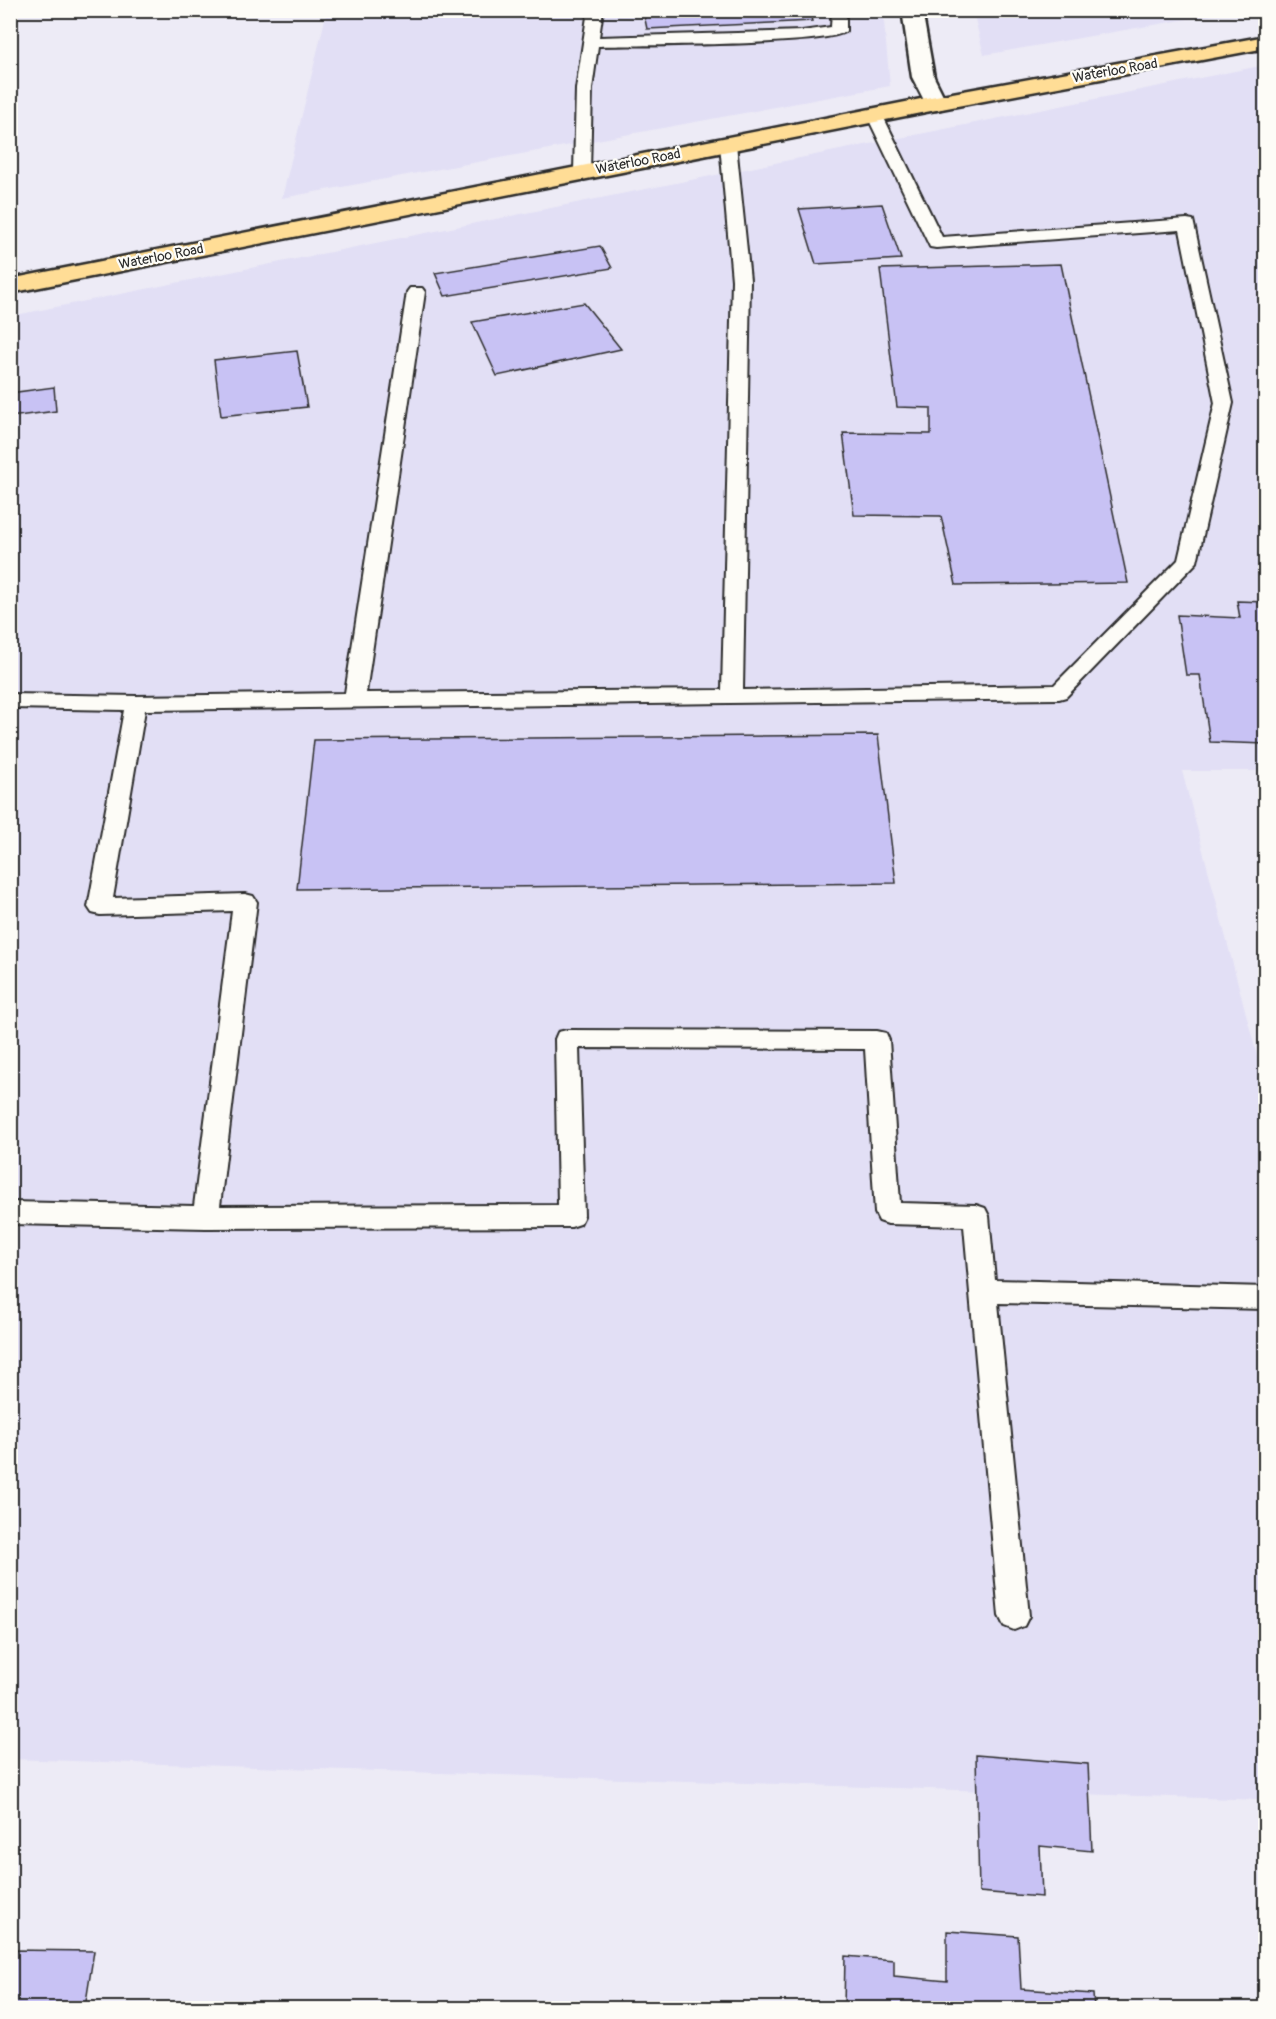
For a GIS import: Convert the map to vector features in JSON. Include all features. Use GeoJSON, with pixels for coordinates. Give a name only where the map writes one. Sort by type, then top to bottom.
{"type":"FeatureCollection","features":[{"type":"Feature","properties":{"kind":"main road","name":"Waterloo Road"},"geometry":{"type":"LineString","coordinates":[[10,286],[936,103],[1266,42]]}},
{"type":"Feature","properties":{"kind":"street"},"geometry":{"type":"LineString","coordinates":[[912,10],[923,77],[936,103]]}},
{"type":"Feature","properties":{"kind":"lane"},"geometry":{"type":"LineString","coordinates":[[582,172],[584,89],[596,10]]}},
{"type":"Feature","properties":{"kind":"lane"},"geometry":{"type":"LineString","coordinates":[[591,42],[802,36],[838,31],[839,10]]}},
{"type":"Feature","properties":{"kind":"lane"},"geometry":{"type":"LineString","coordinates":[[10,701],[136,703],[1059,692],[1187,562],[1224,403],[1187,224],[936,243],[875,116]]}},
{"type":"Feature","properties":{"kind":"lane"},"geometry":{"type":"LineString","coordinates":[[728,144],[741,280],[732,697]]}},
{"type":"Feature","properties":{"kind":"lane"},"geometry":{"type":"LineString","coordinates":[[354,700],[416,292]]}},
{"type":"Feature","properties":{"kind":"lane"},"geometry":{"type":"LineString","coordinates":[[136,703],[100,907],[245,902],[206,1217]]}},
{"type":"Feature","properties":{"kind":"lane"},"geometry":{"type":"LineString","coordinates":[[10,1214],[206,1217],[571,1216],[567,1039],[877,1040],[888,1212],[976,1216],[1014,1616]]}},
{"type":"Feature","properties":{"kind":"lane"},"geometry":{"type":"LineString","coordinates":[[982,1291],[1266,1298]]}},
{"type":"Feature","properties":{"kind":"shaded area"},"geometry":{"type":"Polygon","coordinates":[[[973,10],[1233,11],[984,55],[973,10]]]}},
{"type":"Feature","properties":{"kind":"shaded area"},"geometry":{"type":"Polygon","coordinates":[[[327,11],[883,11],[890,86],[282,198],[327,11]]]}},
{"type":"Feature","properties":{"kind":"shaded area"},"geometry":{"type":"Polygon","coordinates":[[[1265,65],[1265,771],[1182,771],[1265,1086],[1265,1800],[11,1759],[11,316],[1265,65]]]}},
{"type":"Feature","properties":{"kind":"building"},"geometry":{"type":"Polygon","coordinates":[[[643,10],[809,10],[812,21],[647,29],[643,10]]]}},
{"type":"Feature","properties":{"kind":"building"},"geometry":{"type":"Polygon","coordinates":[[[882,204],[901,259],[816,264],[799,209],[882,204]]]}},
{"type":"Feature","properties":{"kind":"building"},"geometry":{"type":"Polygon","coordinates":[[[600,246],[612,268],[445,296],[435,273],[600,246]]]}},
{"type":"Feature","properties":{"kind":"building"},"geometry":{"type":"Polygon","coordinates":[[[1061,264],[1128,583],[956,585],[941,516],[854,515],[843,433],[931,434],[931,408],[897,407],[880,269],[1061,264]]]}},
{"type":"Feature","properties":{"kind":"building"},"geometry":{"type":"Polygon","coordinates":[[[584,303],[621,349],[497,376],[472,322],[584,303]]]}},
{"type":"Feature","properties":{"kind":"building"},"geometry":{"type":"Polygon","coordinates":[[[297,351],[307,407],[221,416],[214,360],[297,351]]]}},
{"type":"Feature","properties":{"kind":"building"},"geometry":{"type":"Polygon","coordinates":[[[54,387],[56,411],[10,417],[10,393],[54,387]]]}},
{"type":"Feature","properties":{"kind":"building"},"geometry":{"type":"Polygon","coordinates":[[[1237,601],[1266,602],[1266,744],[1210,742],[1200,675],[1186,675],[1177,615],[1240,618],[1237,601]]]}},
{"type":"Feature","properties":{"kind":"building"},"geometry":{"type":"Polygon","coordinates":[[[878,735],[896,883],[297,889],[314,740],[878,735]]]}},
{"type":"Feature","properties":{"kind":"building"},"geometry":{"type":"Polygon","coordinates":[[[976,1755],[1088,1764],[1092,1851],[1040,1846],[1042,1897],[979,1892],[976,1755]]]}},
{"type":"Feature","properties":{"kind":"building"},"geometry":{"type":"Polygon","coordinates":[[[947,1931],[1018,1936],[1021,1989],[1093,1994],[1094,2008],[844,2008],[845,1956],[894,1960],[894,1976],[947,1981],[947,1931]]]}},
{"type":"Feature","properties":{"kind":"building"},"geometry":{"type":"Polygon","coordinates":[[[10,1950],[94,1951],[85,2008],[10,2008],[10,1950]]]}}]}
